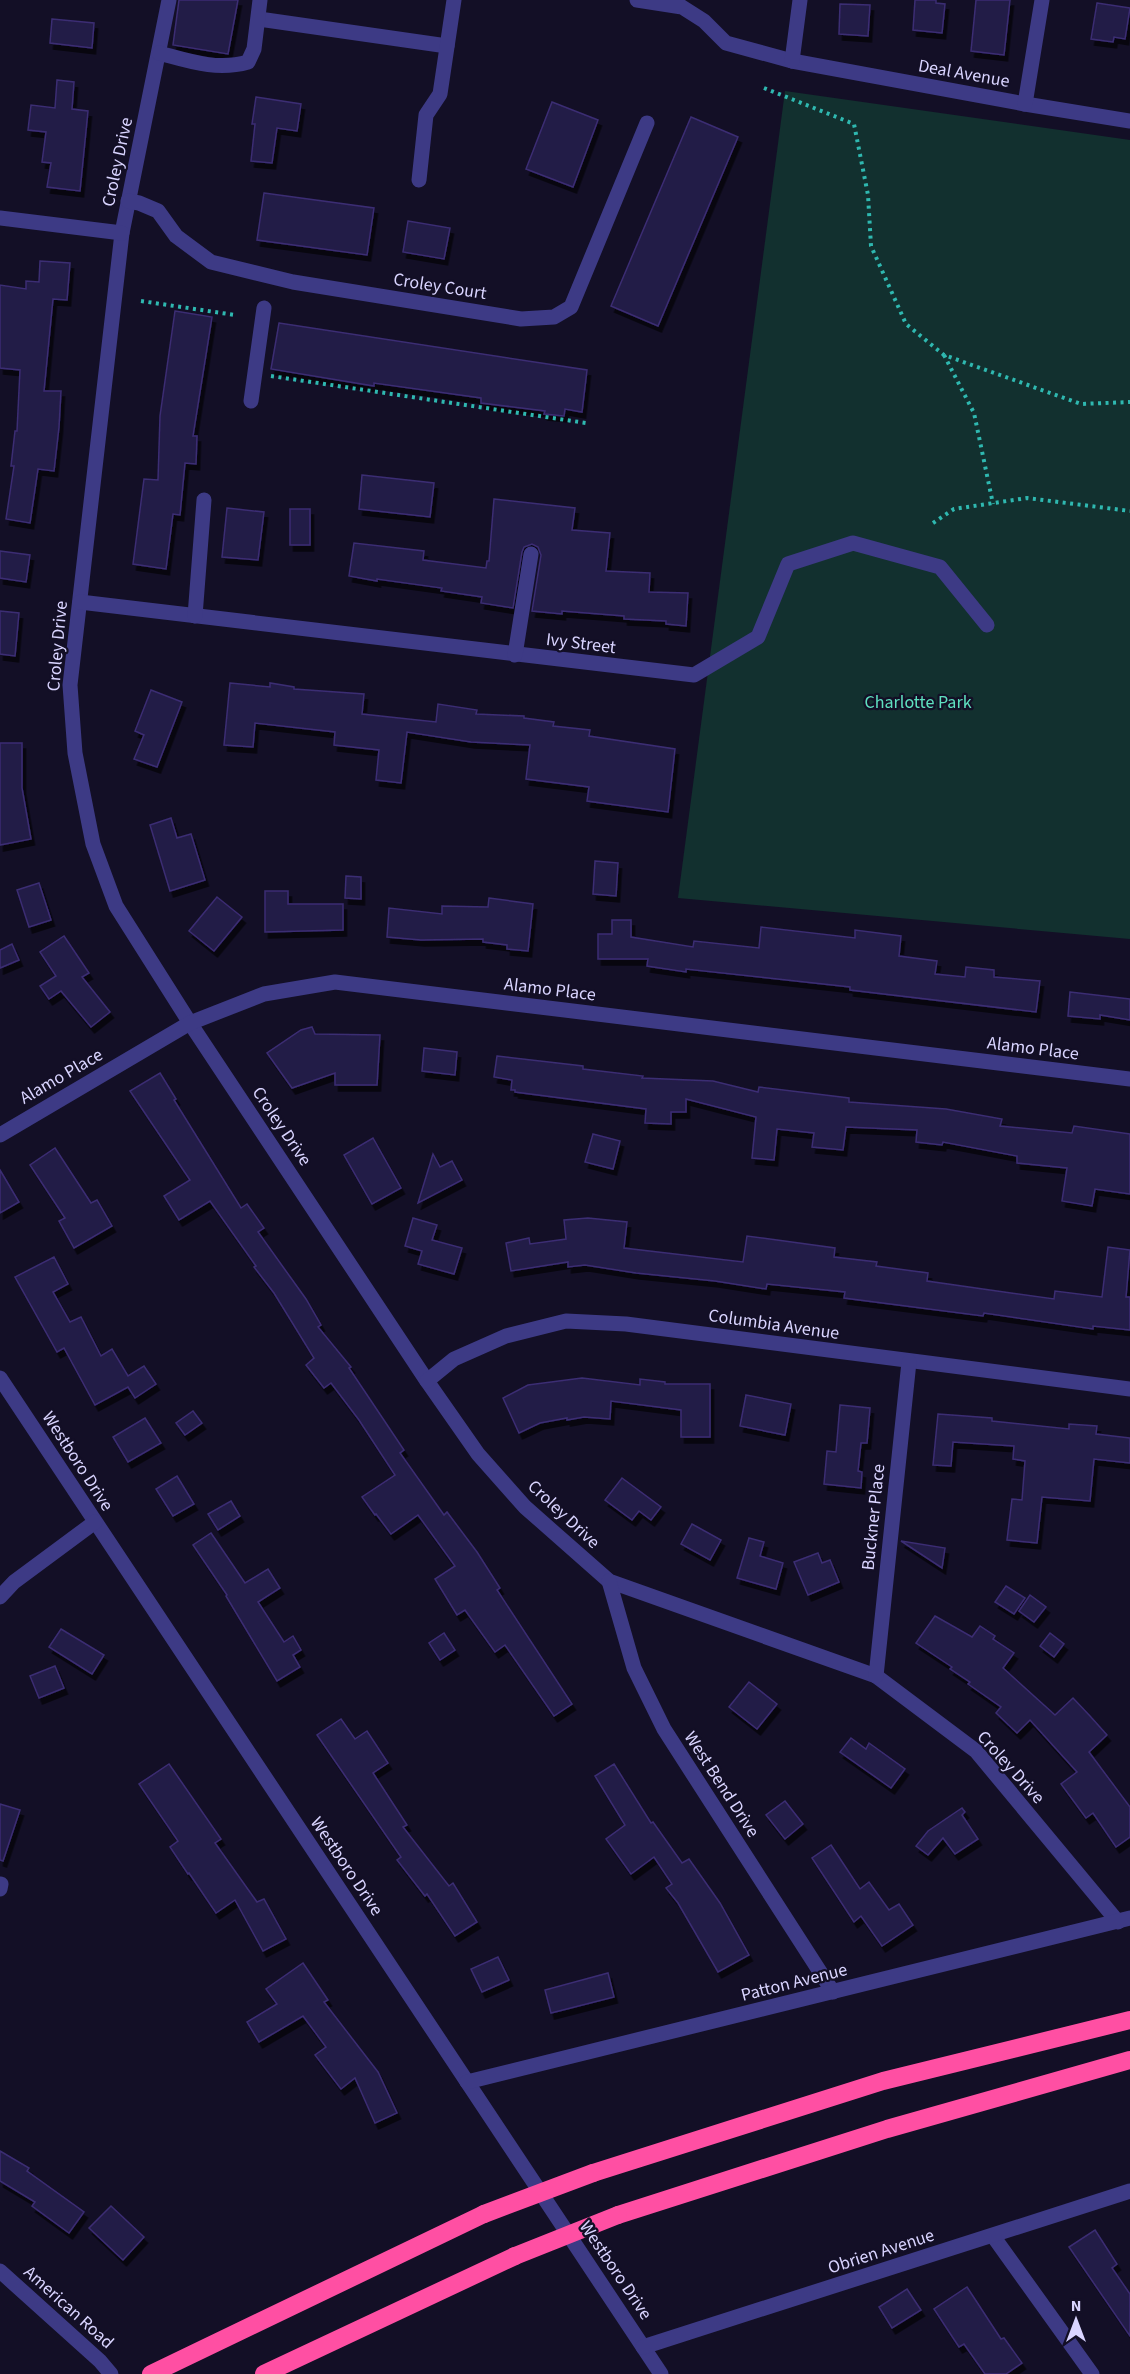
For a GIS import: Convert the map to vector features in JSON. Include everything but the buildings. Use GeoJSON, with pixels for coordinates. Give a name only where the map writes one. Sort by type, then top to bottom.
{"type":"FeatureCollection","features":[{"type":"Feature","properties":{"kind":"highway"},"geometry":{"type":"LineString","coordinates":[[151,2374],[484,2214],[593,2173],[883,2081],[1130,2020]]}},
{"type":"Feature","properties":{"kind":"highway"},"geometry":{"type":"LineString","coordinates":[[264,2374],[515,2256],[618,2215],[887,2129],[1130,2060]]}},
{"type":"Feature","properties":{"kind":"street","name":"Croley Drive"},"geometry":{"type":"LineString","coordinates":[[170,0],[122,233],[70,685],[75,753],[93,843],[116,906],[190,1023],[427,1381],[478,1454],[525,1507],[609,1581],[876,1676],[976,1751],[1124,1920]]}},
{"type":"Feature","properties":{"kind":"street"},"geometry":{"type":"LineString","coordinates":[[159,53],[204,66],[234,66],[248,62],[254,49],[260,0]]}},
{"type":"Feature","properties":{"kind":"street"},"geometry":{"type":"LineString","coordinates":[[419,180],[426,115],[440,94],[454,0]]}},
{"type":"Feature","properties":{"kind":"street","name":"Deal Avenue"},"geometry":{"type":"LineString","coordinates":[[637,0],[682,7],[704,21],[726,43],[792,61],[1130,121]]}},
{"type":"Feature","properties":{"kind":"street"},"geometry":{"type":"LineString","coordinates":[[792,61],[800,0]]}},
{"type":"Feature","properties":{"kind":"street"},"geometry":{"type":"LineString","coordinates":[[1025,104],[1042,0]]}},
{"type":"Feature","properties":{"kind":"street"},"geometry":{"type":"LineString","coordinates":[[259,18],[447,46]]}},
{"type":"Feature","properties":{"kind":"street","name":"Croley Court"},"geometry":{"type":"LineString","coordinates":[[129,201],[158,211],[176,236],[211,262],[293,282],[521,319],[554,316],[571,307],[647,123]]}},
{"type":"Feature","properties":{"kind":"street"},"geometry":{"type":"LineString","coordinates":[[0,218],[122,233]]}},
{"type":"Feature","properties":{"kind":"street"},"geometry":{"type":"LineString","coordinates":[[251,401],[264,308]]}},
{"type":"Feature","properties":{"kind":"street"},"geometry":{"type":"LineString","coordinates":[[195,616],[204,500]]}},
{"type":"Feature","properties":{"kind":"street","name":"Ivy Street"},"geometry":{"type":"LineString","coordinates":[[80,602],[694,675],[758,637],[788,564],[853,543],[940,567],[987,625]]}},
{"type":"Feature","properties":{"kind":"street"},"geometry":{"type":"LineString","coordinates":[[515,655],[531,554]]}},
{"type":"Feature","properties":{"kind":"street","name":"Alamo Place"},"geometry":{"type":"LineString","coordinates":[[0,1135],[190,1023],[264,994],[335,982],[1130,1079]]}},
{"type":"Feature","properties":{"kind":"street","name":"Columbia Avenue"},"geometry":{"type":"LineString","coordinates":[[427,1381],[454,1359],[506,1336],[566,1321],[626,1324],[1130,1389]]}},
{"type":"Feature","properties":{"kind":"street","name":"Buckner Place"},"geometry":{"type":"LineString","coordinates":[[876,1676],[909,1362]]}},
{"type":"Feature","properties":{"kind":"street","name":"Westboro Drive"},"geometry":{"type":"LineString","coordinates":[[0,1378],[661,2374]]}},
{"type":"Feature","properties":{"kind":"street"},"geometry":{"type":"LineString","coordinates":[[0,1598],[14,1582],[95,1522]]}},
{"type":"Feature","properties":{"kind":"street","name":"West Bend Drive"},"geometry":{"type":"LineString","coordinates":[[609,1581],[634,1668],[664,1729],[833,1992]]}},
{"type":"Feature","properties":{"kind":"street","name":"Patton Avenue"},"geometry":{"type":"LineString","coordinates":[[467,2082],[1124,1920]]}},
{"type":"Feature","properties":{"kind":"street","name":"Obrien Avenue"},"geometry":{"type":"LineString","coordinates":[[643,2347],[1130,2191]]}},
{"type":"Feature","properties":{"kind":"street"},"geometry":{"type":"LineString","coordinates":[[993,2236],[1092,2374]]}},
{"type":"Feature","properties":{"kind":"street","name":"American Road"},"geometry":{"type":"LineString","coordinates":[[0,2271],[100,2361],[111,2374]]}},
{"type":"Feature","properties":{"kind":"path"},"geometry":{"type":"LineString","coordinates":[[764,88],[854,124],[868,195],[870,246],[906,324],[944,355],[1081,404],[1130,402]]}},
{"type":"Feature","properties":{"kind":"path"},"geometry":{"type":"LineString","coordinates":[[141,301],[235,315]]}},
{"type":"Feature","properties":{"kind":"path"},"geometry":{"type":"LineString","coordinates":[[944,355],[974,413],[993,504]]}},
{"type":"Feature","properties":{"kind":"path"},"geometry":{"type":"LineString","coordinates":[[267,376],[586,423]]}},
{"type":"Feature","properties":{"kind":"path"},"geometry":{"type":"LineString","coordinates":[[933,523],[954,509],[1027,498],[1130,511]]}},
{"type":"Feature","properties":{"kind":"green space","name":"Charlotte Park"},"geometry":{"type":"Polygon","coordinates":[[[785,91],[1130,140],[1130,939],[678,898],[785,91]]]}}]}
